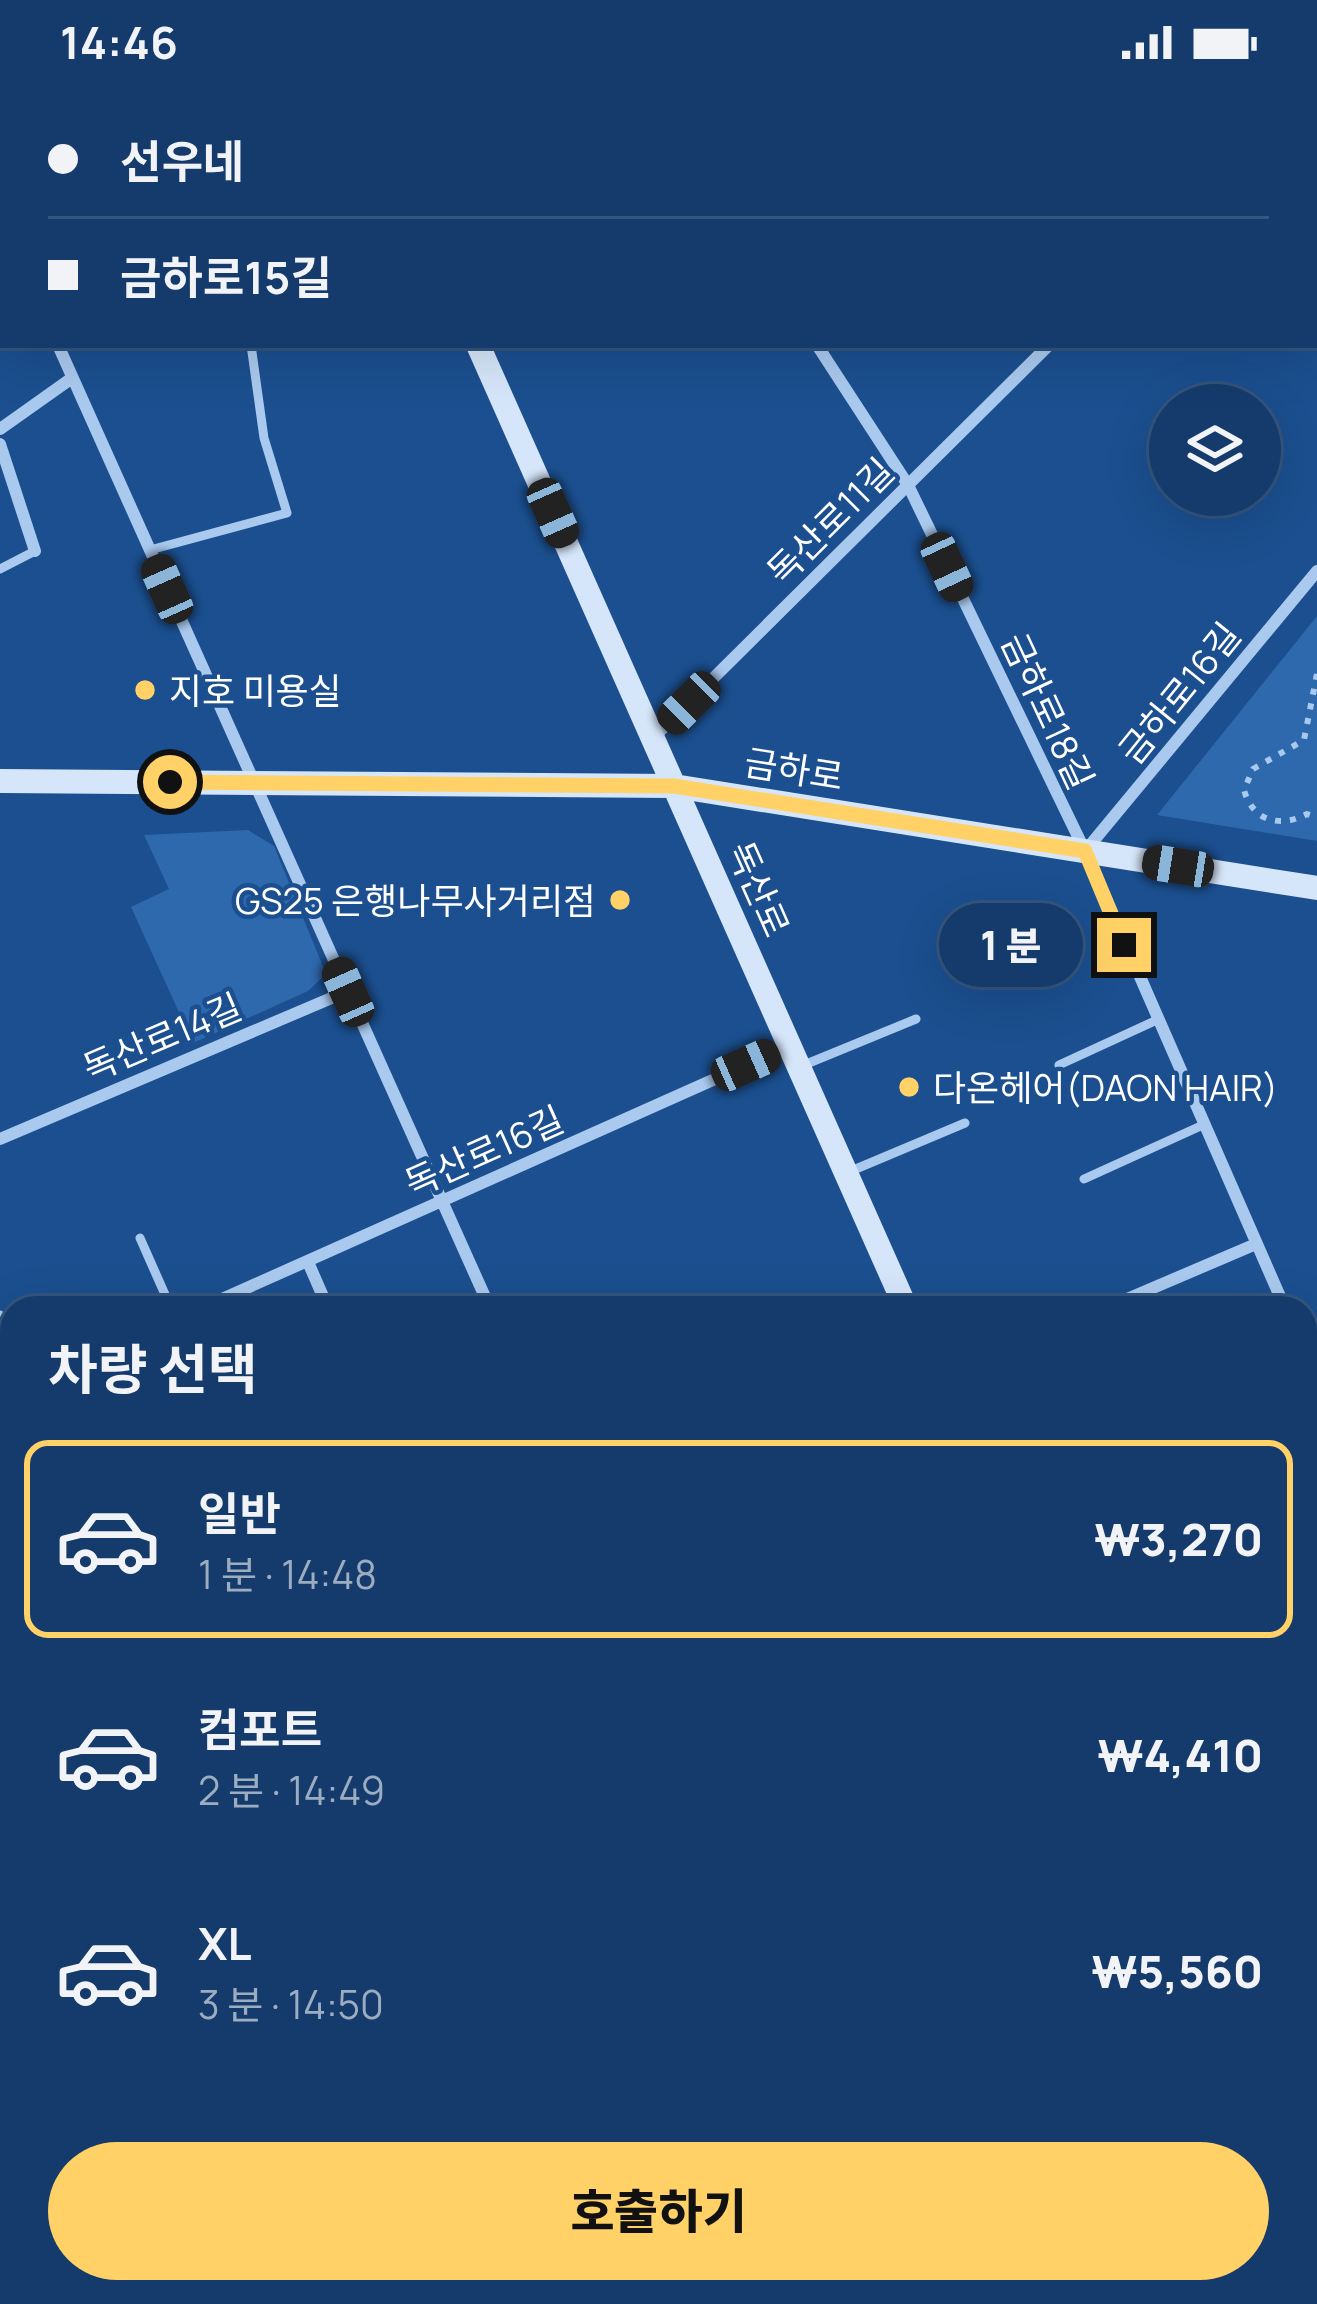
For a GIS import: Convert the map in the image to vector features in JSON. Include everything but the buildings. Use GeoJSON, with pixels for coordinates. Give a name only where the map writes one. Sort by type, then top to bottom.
{"type":"FeatureCollection","features":[{"type":"Feature","properties":{"kind":"main road","name":"독산로"},"geometry":{"type":"LineString","coordinates":[[479,348],[901,1296]]}},
{"type":"Feature","properties":{"kind":"main road","name":"금하로"},"geometry":{"type":"LineString","coordinates":[[0,781],[674,786],[1317,888]]}},
{"type":"Feature","properties":{"kind":"street"},"geometry":{"type":"LineString","coordinates":[[59,348],[485,1296]]}},
{"type":"Feature","properties":{"kind":"street","name":"금하로18길"},"geometry":{"type":"LineString","coordinates":[[819,348],[908,485],[1085,851],[1280,1296]]}},
{"type":"Feature","properties":{"kind":"street","name":"독산로11길"},"geometry":{"type":"LineString","coordinates":[[652,739],[1046,348]]}},
{"type":"Feature","properties":{"kind":"street"},"geometry":{"type":"LineString","coordinates":[[0,429],[72,378]]}},
{"type":"Feature","properties":{"kind":"street"},"geometry":{"type":"LineString","coordinates":[[0,444],[34,551]]}},
{"type":"Feature","properties":{"kind":"street","name":"금하로16길"},"geometry":{"type":"LineString","coordinates":[[1085,851],[1317,572]]}},
{"type":"Feature","properties":{"kind":"street","name":"독산로14길"},"geometry":{"type":"LineString","coordinates":[[0,1139],[348,992]]}},
{"type":"Feature","properties":{"kind":"street","name":"독산로16길"},"geometry":{"type":"LineString","coordinates":[[230,1296],[794,1056]]}},
{"type":"Feature","properties":{"kind":"street"},"geometry":{"type":"LineString","coordinates":[[1134,1296],[1256,1244]]}},
{"type":"Feature","properties":{"kind":"street"},"geometry":{"type":"LineString","coordinates":[[308,1262],[323,1296]]}},
{"type":"Feature","properties":{"kind":"lane"},"geometry":{"type":"LineString","coordinates":[[150,550],[287,513],[264,438],[251,348]]}},
{"type":"Feature","properties":{"kind":"lane"},"geometry":{"type":"LineString","coordinates":[[0,568],[34,551]]}},
{"type":"Feature","properties":{"kind":"lane"},"geometry":{"type":"LineString","coordinates":[[794,1056],[916,1019]]}},
{"type":"Feature","properties":{"kind":"lane"},"geometry":{"type":"LineString","coordinates":[[1059,1065],[1157,1020]]}},
{"type":"Feature","properties":{"kind":"lane"},"geometry":{"type":"LineString","coordinates":[[846,1173],[965,1123]]}},
{"type":"Feature","properties":{"kind":"lane"},"geometry":{"type":"LineString","coordinates":[[1084,1179],[1203,1124]]}},
{"type":"Feature","properties":{"kind":"lane"},"geometry":{"type":"LineString","coordinates":[[140,1238],[166,1296]]}},
{"type":"Feature","properties":{"kind":"path"},"geometry":{"type":"LineString","coordinates":[[1317,674],[1314,708],[1304,740],[1253,770],[1244,790],[1256,810],[1271,822],[1283,824],[1307,814],[1317,817]]}},
{"type":"Feature","properties":{"kind":"shaded area"},"geometry":{"type":"Polygon","coordinates":[[[1317,616],[1317,841],[1157,815],[1317,616]]]}},
{"type":"Feature","properties":{"kind":"shaded area"},"geometry":{"type":"Polygon","coordinates":[[[248,830],[274,846],[326,974],[308,991],[193,1043],[131,907],[169,889],[144,835],[248,830]]]}},
{"type":"Feature","properties":{"kind":"place","name":"지호 미용실"},"geometry":{"type":"Point","coordinates":[145,690]}},
{"type":"Feature","properties":{"kind":"place","name":"GS25 은행나무사거리점"},"geometry":{"type":"Point","coordinates":[620,900]}},
{"type":"Feature","properties":{"kind":"place","name":"다온헤어(DAON HAIR)"},"geometry":{"type":"Point","coordinates":[909,1087]}},
{"type":"Feature","properties":{"kind":"route"},"geometry":{"type":"LineString","coordinates":[[170,782],[674,786],[1085,851],[1124,945]]}}]}
